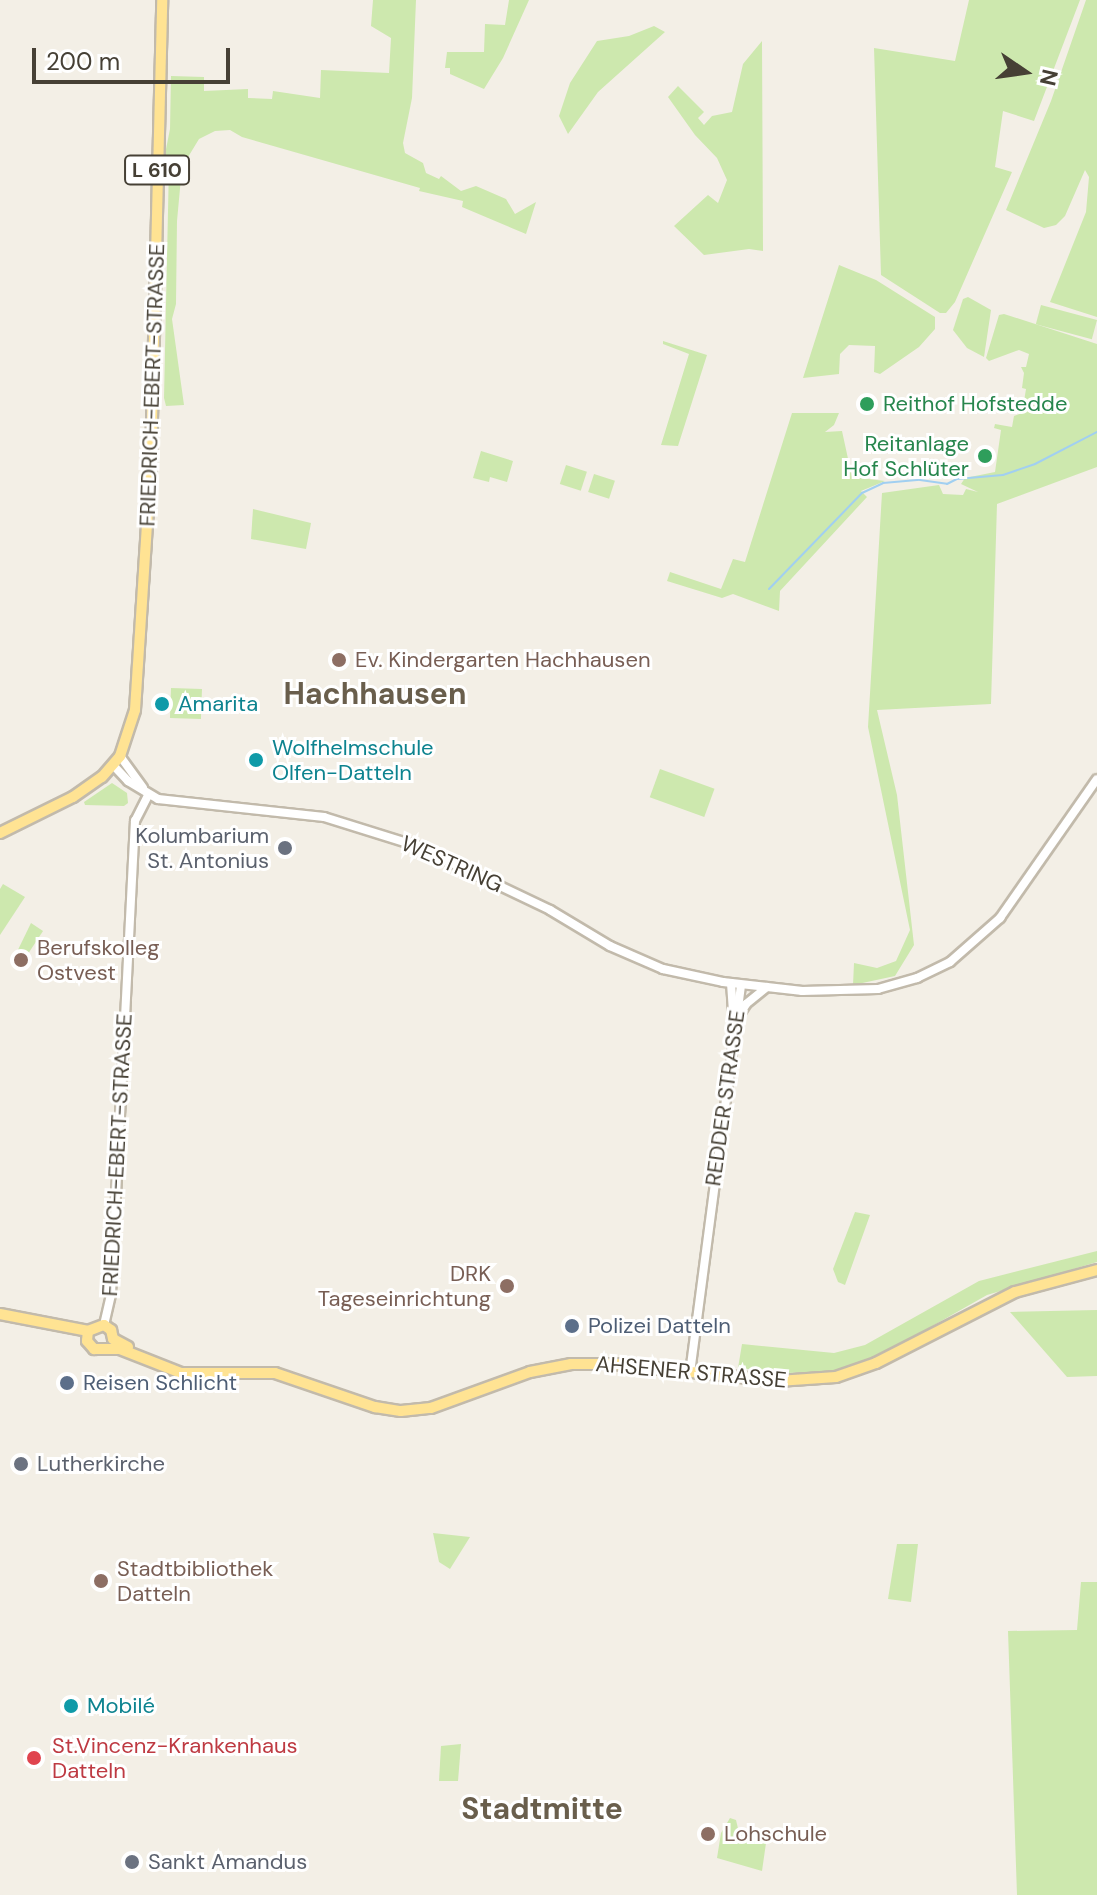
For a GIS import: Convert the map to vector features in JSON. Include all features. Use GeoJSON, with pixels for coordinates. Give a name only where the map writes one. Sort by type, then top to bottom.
{"type":"FeatureCollection","features":[{"type":"Feature","properties":{"kind":"main road","name":"FRIEDRICH-EBERT-STRASSE"},"geometry":{"type":"LineString","coordinates":[[117,760],[135,710],[149,499],[162,0]]}},
{"type":"Feature","properties":{"kind":"main road"},"geometry":{"type":"LineString","coordinates":[[0,833],[87,788],[117,760]]}},
{"type":"Feature","properties":{"kind":"main road","name":"AHSENER STRASSE"},"geometry":{"type":"LineString","coordinates":[[111,1343],[170,1370],[189,1374],[197,1371],[275,1373],[375,1407],[401,1411],[431,1408],[530,1372],[569,1364],[607,1363],[778,1381],[836,1377],[876,1363],[1015,1292],[1097,1270]]}},
{"type":"Feature","properties":{"kind":"main road"},"geometry":{"type":"LineString","coordinates":[[0,1314],[88,1331],[104,1325],[111,1330],[111,1343],[94,1349],[87,1341],[88,1331]]}},
{"type":"Feature","properties":{"kind":"street","name":"WESTRING"},"geometry":{"type":"LineString","coordinates":[[117,760],[148,795],[169,802],[296,814],[351,823],[414,845],[479,875],[646,963],[732,983]]}},
{"type":"Feature","properties":{"kind":"street","name":"REDDER STRASSE"},"geometry":{"type":"LineString","coordinates":[[690,1373],[734,1024],[732,983],[802,991],[878,989],[917,978],[950,962],[1000,918],[1097,779]]}},
{"type":"Feature","properties":{"kind":"street","name":"FRIEDRICH-EBERT-STRASSE"},"geometry":{"type":"LineString","coordinates":[[104,1325],[111,1294],[135,821],[148,795]]}},
{"type":"Feature","properties":{"kind":"street"},"geometry":{"type":"LineString","coordinates":[[734,1024],[746,1004],[767,987]]}},
{"type":"Feature","properties":{"kind":"green space"},"geometry":{"type":"Polygon","coordinates":[[[373,0],[416,0],[412,98],[403,143],[405,153],[423,163],[426,173],[439,179],[441,176],[461,191],[476,186],[506,199],[515,214],[536,202],[526,234],[462,207],[463,201],[419,191],[420,188],[242,137],[230,130],[215,131],[199,139],[182,167],[177,221],[176,304],[172,319],[184,405],[166,406],[169,164],[164,159],[170,129],[171,76],[204,77],[204,91],[248,89],[248,98],[272,99],[273,91],[320,98],[321,70],[389,73],[391,38],[371,26],[373,0]]]}},
{"type":"Feature","properties":{"kind":"green space"},"geometry":{"type":"Polygon","coordinates":[[[509,0],[529,0],[503,58],[484,89],[450,74],[450,68],[445,68],[447,52],[484,52],[485,24],[505,25],[509,0]]]}},
{"type":"Feature","properties":{"kind":"green space"},"geometry":{"type":"Polygon","coordinates":[[[969,0],[1080,0],[1034,121],[1003,111],[995,167],[1012,172],[955,302],[946,313],[940,313],[881,275],[874,48],[955,61],[969,0]]]}},
{"type":"Feature","properties":{"kind":"green space"},"geometry":{"type":"Polygon","coordinates":[[[1086,0],[1097,0],[1097,317],[1050,302],[1086,212],[1089,177],[1085,170],[1065,216],[1056,225],[1044,228],[1006,210],[1051,101],[1086,0]]]}},
{"type":"Feature","properties":{"kind":"green space"},"geometry":{"type":"Polygon","coordinates":[[[654,26],[665,32],[598,92],[568,134],[559,116],[570,83],[597,41],[629,36],[654,26]]]}},
{"type":"Feature","properties":{"kind":"green space"},"geometry":{"type":"Polygon","coordinates":[[[762,41],[763,251],[749,249],[704,255],[674,226],[708,195],[718,203],[727,180],[717,158],[695,135],[668,97],[678,86],[704,112],[698,118],[704,125],[712,116],[732,112],[743,64],[762,41]]]}},
{"type":"Feature","properties":{"kind":"green space"},"geometry":{"type":"Polygon","coordinates":[[[839,265],[876,280],[935,317],[935,329],[919,347],[880,374],[874,372],[875,346],[849,345],[840,354],[839,374],[803,378],[839,265]]]}},
{"type":"Feature","properties":{"kind":"green space"},"geometry":{"type":"Polygon","coordinates":[[[968,297],[991,310],[984,357],[967,348],[953,330],[963,299],[968,297]]]}},
{"type":"Feature","properties":{"kind":"green space"},"geometry":{"type":"Polygon","coordinates":[[[1041,305],[1097,320],[1092,339],[1036,324],[1041,305]]]}},
{"type":"Feature","properties":{"kind":"green space"},"geometry":{"type":"Polygon","coordinates":[[[999,315],[1097,344],[1097,467],[997,504],[991,704],[877,710],[897,795],[914,945],[895,976],[853,985],[854,963],[877,968],[896,961],[910,930],[868,727],[882,493],[939,485],[943,494],[963,495],[966,489],[978,492],[961,484],[965,478],[995,472],[1001,430],[994,428],[995,424],[1012,427],[1014,416],[1022,413],[1026,389],[1022,388],[1024,373],[1021,367],[1026,367],[1029,354],[1019,350],[989,361],[986,358],[999,315]]]}},
{"type":"Feature","properties":{"kind":"green space"},"geometry":{"type":"Polygon","coordinates":[[[663,341],[707,355],[678,446],[661,445],[689,354],[663,344],[663,341]]]}},
{"type":"Feature","properties":{"kind":"green space"},"geometry":{"type":"Polygon","coordinates":[[[792,413],[839,413],[834,425],[825,432],[842,431],[852,477],[885,481],[861,491],[867,497],[780,591],[779,611],[733,594],[722,598],[667,581],[670,572],[721,589],[733,559],[745,562],[792,413]]]}},
{"type":"Feature","properties":{"kind":"green space"},"geometry":{"type":"Polygon","coordinates":[[[481,451],[513,461],[507,482],[490,477],[489,482],[473,478],[481,451]]]}},
{"type":"Feature","properties":{"kind":"green space"},"geometry":{"type":"Polygon","coordinates":[[[566,465],[587,472],[581,491],[560,484],[566,465]]]}},
{"type":"Feature","properties":{"kind":"green space"},"geometry":{"type":"Polygon","coordinates":[[[594,474],[615,481],[609,499],[588,492],[594,474]]]}},
{"type":"Feature","properties":{"kind":"green space"},"geometry":{"type":"Polygon","coordinates":[[[253,509],[311,523],[306,549],[251,539],[253,509]]]}},
{"type":"Feature","properties":{"kind":"green space"},"geometry":{"type":"Polygon","coordinates":[[[171,688],[202,689],[201,719],[170,718],[171,688]]]}},
{"type":"Feature","properties":{"kind":"green space"},"geometry":{"type":"Polygon","coordinates":[[[660,769],[715,789],[704,817],[650,797],[660,769]]]}},
{"type":"Feature","properties":{"kind":"green space"},"geometry":{"type":"Polygon","coordinates":[[[112,783],[127,793],[128,803],[124,806],[85,805],[84,802],[112,783]]]}},
{"type":"Feature","properties":{"kind":"green space"},"geometry":{"type":"Polygon","coordinates":[[[3,884],[25,897],[0,935],[0,889],[3,884]]]}},
{"type":"Feature","properties":{"kind":"green space"},"geometry":{"type":"Polygon","coordinates":[[[31,923],[43,931],[22,963],[14,958],[31,923]]]}},
{"type":"Feature","properties":{"kind":"green space"},"geometry":{"type":"Polygon","coordinates":[[[855,1212],[870,1215],[845,1285],[838,1282],[833,1269],[855,1212]]]}},
{"type":"Feature","properties":{"kind":"green space"},"geometry":{"type":"Polygon","coordinates":[[[1097,1251],[1097,1262],[987,1295],[883,1354],[851,1367],[827,1372],[785,1373],[738,1368],[742,1344],[834,1353],[865,1345],[979,1281],[1097,1251]]]}},
{"type":"Feature","properties":{"kind":"green space"},"geometry":{"type":"Polygon","coordinates":[[[1097,1310],[1097,1376],[1067,1377],[1010,1312],[1097,1310]]]}},
{"type":"Feature","properties":{"kind":"green space"},"geometry":{"type":"Polygon","coordinates":[[[433,1533],[470,1537],[450,1569],[439,1562],[433,1533]]]}},
{"type":"Feature","properties":{"kind":"green space"},"geometry":{"type":"Polygon","coordinates":[[[897,1544],[918,1544],[911,1602],[888,1599],[897,1544]]]}},
{"type":"Feature","properties":{"kind":"green space"},"geometry":{"type":"Polygon","coordinates":[[[1081,1582],[1097,1582],[1097,1895],[1017,1895],[1008,1631],[1077,1630],[1081,1582]]]}},
{"type":"Feature","properties":{"kind":"green space"},"geometry":{"type":"Polygon","coordinates":[[[461,1744],[458,1781],[439,1781],[441,1746],[461,1744]]]}},
{"type":"Feature","properties":{"kind":"green space"},"geometry":{"type":"Polygon","coordinates":[[[730,1818],[736,1820],[741,1841],[766,1843],[762,1871],[717,1858],[721,1833],[730,1818]]]}},
{"type":"Feature","properties":{"kind":"waterway"},"geometry":{"type":"LineString","coordinates":[[769,589],[862,493],[883,483],[920,480],[947,484],[957,479],[1003,475],[1035,464],[1097,432]]}},
{"type":"Feature","properties":{"kind":"place","name":"Reithof Hofstedde"},"geometry":{"type":"Point","coordinates":[867,404]}},
{"type":"Feature","properties":{"kind":"place","name":"Reitanlage Hof Schlüter"},"geometry":{"type":"Point","coordinates":[985,456]}},
{"type":"Feature","properties":{"kind":"place","name":"Ev. Kindergarten Hachhausen"},"geometry":{"type":"Point","coordinates":[339,660]}},
{"type":"Feature","properties":{"kind":"place","name":"Amarita"},"geometry":{"type":"Point","coordinates":[162,704]}},
{"type":"Feature","properties":{"kind":"place","name":"Wolfhelmschule Olfen-Datteln"},"geometry":{"type":"Point","coordinates":[256,760]}},
{"type":"Feature","properties":{"kind":"place","name":"Kolumbarium St. Antonius"},"geometry":{"type":"Point","coordinates":[285,848]}},
{"type":"Feature","properties":{"kind":"place","name":"Berufskolleg Ostvest"},"geometry":{"type":"Point","coordinates":[21,960]}},
{"type":"Feature","properties":{"kind":"place","name":"DRK Tageseinrichtung"},"geometry":{"type":"Point","coordinates":[507,1286]}},
{"type":"Feature","properties":{"kind":"place","name":"Polizei Datteln"},"geometry":{"type":"Point","coordinates":[572,1326]}},
{"type":"Feature","properties":{"kind":"place","name":"Reisen Schlicht"},"geometry":{"type":"Point","coordinates":[67,1383]}},
{"type":"Feature","properties":{"kind":"place","name":"Lutherkirche"},"geometry":{"type":"Point","coordinates":[21,1464]}},
{"type":"Feature","properties":{"kind":"place","name":"Stadtbibliothek Datteln"},"geometry":{"type":"Point","coordinates":[101,1581]}},
{"type":"Feature","properties":{"kind":"place","name":"Mobilé"},"geometry":{"type":"Point","coordinates":[71,1706]}},
{"type":"Feature","properties":{"kind":"place","name":"St.Vincenz-Krankenhaus Datteln"},"geometry":{"type":"Point","coordinates":[34,1758]}},
{"type":"Feature","properties":{"kind":"place","name":"Lohschule"},"geometry":{"type":"Point","coordinates":[708,1834]}},
{"type":"Feature","properties":{"kind":"place","name":"Sankt Amandus"},"geometry":{"type":"Point","coordinates":[132,1862]}},
{"type":"Feature","properties":{"kind":"district","name":"Hachhausen"},"geometry":{"type":"Point","coordinates":[375,694]}},
{"type":"Feature","properties":{"kind":"district","name":"Stadtmitte"},"geometry":{"type":"Point","coordinates":[542,1809]}}]}
